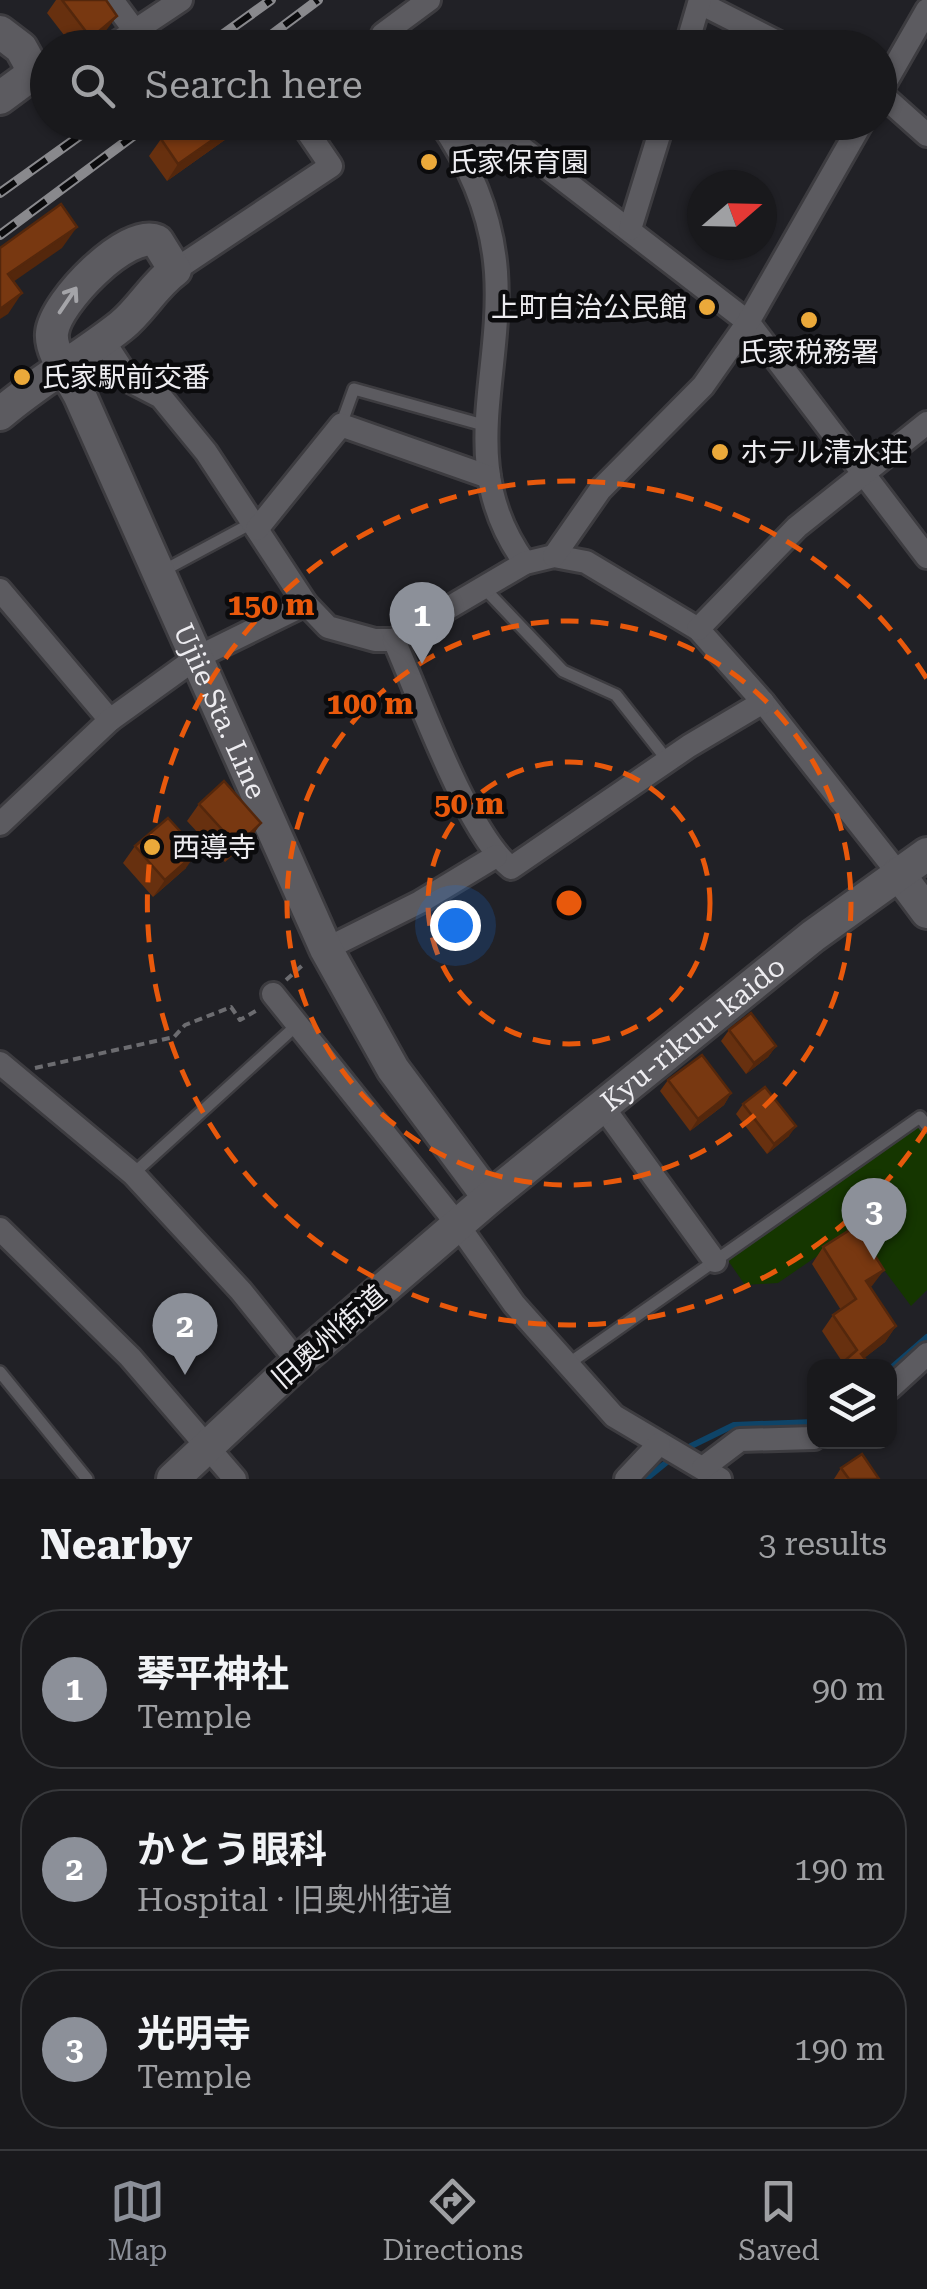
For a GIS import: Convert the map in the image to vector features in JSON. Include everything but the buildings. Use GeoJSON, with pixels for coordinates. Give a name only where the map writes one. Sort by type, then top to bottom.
{"type":"FeatureCollection","features":[{"type":"Feature","properties":{"kind":"main road"},"geometry":{"type":"LineString","coordinates":[[0,32],[30,58]]}},
{"type":"Feature","properties":{"kind":"main road"},"geometry":{"type":"LineString","coordinates":[[0,98],[30,75]]}},
{"type":"Feature","properties":{"kind":"main road","name":"Ujiie Sta. Line"},"geometry":{"type":"LineString","coordinates":[[175,270],[157,241],[144,238],[84,279],[52,328],[52,345],[326,949],[394,1069],[489,1198]]}},
{"type":"Feature","properties":{"kind":"main road"},"geometry":{"type":"LineString","coordinates":[[0,414],[103,340],[175,270]]}},
{"type":"Feature","properties":{"kind":"main road","name":"Kyu-rikuu-kaido"},"geometry":{"type":"LineString","coordinates":[[489,1198],[927,854]]}},
{"type":"Feature","properties":{"kind":"main road"},"geometry":{"type":"LineString","coordinates":[[898,873],[927,912]]}},
{"type":"Feature","properties":{"kind":"main road","name":"旧奥州街道"},"geometry":{"type":"LineString","coordinates":[[173,1479],[298,1362],[489,1198]]}},
{"type":"Feature","properties":{"kind":"street"},"geometry":{"type":"LineString","coordinates":[[112,0],[134,30]]}},
{"type":"Feature","properties":{"kind":"street"},"geometry":{"type":"LineString","coordinates":[[139,30],[181,0]]}},
{"type":"Feature","properties":{"kind":"street"},"geometry":{"type":"LineString","coordinates":[[389,30],[429,0]]}},
{"type":"Feature","properties":{"kind":"street"},"geometry":{"type":"LineString","coordinates":[[691,30],[700,2],[754,30]]}},
{"type":"Feature","properties":{"kind":"street"},"geometry":{"type":"LineString","coordinates":[[897,63],[927,10]]}},
{"type":"Feature","properties":{"kind":"street"},"geometry":{"type":"LineString","coordinates":[[897,109],[927,136]]}},
{"type":"Feature","properties":{"kind":"street"},"geometry":{"type":"LineString","coordinates":[[175,270],[331,166],[313,140]]}},
{"type":"Feature","properties":{"kind":"street"},"geometry":{"type":"LineString","coordinates":[[452,140],[478,186],[494,257],[487,426],[494,511],[525,563]]}},
{"type":"Feature","properties":{"kind":"street"},"geometry":{"type":"LineString","coordinates":[[456,146],[476,140]]}},
{"type":"Feature","properties":{"kind":"street"},"geometry":{"type":"LineString","coordinates":[[499,140],[517,144],[748,322],[927,557]]}},
{"type":"Feature","properties":{"kind":"street"},"geometry":{"type":"LineString","coordinates":[[630,229],[657,140]]}},
{"type":"Feature","properties":{"kind":"street"},"geometry":{"type":"LineString","coordinates":[[554,556],[600,490],[702,386],[748,322],[852,140]]}},
{"type":"Feature","properties":{"kind":"street"},"geometry":{"type":"LineString","coordinates":[[103,340],[130,381],[161,398],[195,438],[306,604],[328,627],[376,640],[394,640],[525,563],[554,556],[586,562],[698,628],[763,702],[898,873]]}},
{"type":"Feature","properties":{"kind":"street"},"geometry":{"type":"LineString","coordinates":[[698,628],[797,528],[927,423]]}},
{"type":"Feature","properties":{"kind":"street"},"geometry":{"type":"LineString","coordinates":[[255,526],[341,425],[489,477]]}},
{"type":"Feature","properties":{"kind":"street"},"geometry":{"type":"LineString","coordinates":[[0,590],[110,720]]}},
{"type":"Feature","properties":{"kind":"street"},"geometry":{"type":"LineString","coordinates":[[0,824],[110,720],[196,658],[306,604]]}},
{"type":"Feature","properties":{"kind":"street"},"geometry":{"type":"LineString","coordinates":[[394,640],[451,772],[496,856],[511,868],[668,760],[763,702]]}},
{"type":"Feature","properties":{"kind":"street"},"geometry":{"type":"LineString","coordinates":[[326,949],[420,902],[496,856]]}},
{"type":"Feature","properties":{"kind":"street"},"geometry":{"type":"LineString","coordinates":[[273,994],[458,1225],[514,1304],[614,1416],[687,1459]]}},
{"type":"Feature","properties":{"kind":"street"},"geometry":{"type":"LineString","coordinates":[[4,1073],[133,1174],[240,1291],[298,1362]]}},
{"type":"Feature","properties":{"kind":"street"},"geometry":{"type":"LineString","coordinates":[[603,1107],[715,1261]]}},
{"type":"Feature","properties":{"kind":"street"},"geometry":{"type":"LineString","coordinates":[[0,1230],[116,1343],[236,1479]]}},
{"type":"Feature","properties":{"kind":"street"},"geometry":{"type":"LineString","coordinates":[[897,1382],[927,1354]]}},
{"type":"Feature","properties":{"kind":"street"},"geometry":{"type":"LineString","coordinates":[[626,1479],[740,1440],[807,1438]]}},
{"type":"Feature","properties":{"kind":"lane"},"geometry":{"type":"LineString","coordinates":[[341,425],[354,389],[487,426]]}},
{"type":"Feature","properties":{"kind":"lane"},"geometry":{"type":"LineString","coordinates":[[158,574],[255,526]]}},
{"type":"Feature","properties":{"kind":"lane"},"geometry":{"type":"LineString","coordinates":[[484,588],[562,671],[616,696],[668,760]]}},
{"type":"Feature","properties":{"kind":"lane"},"geometry":{"type":"LineString","coordinates":[[133,1174],[297,1025]]}},
{"type":"Feature","properties":{"kind":"lane"},"geometry":{"type":"LineString","coordinates":[[568,1364],[920,1117],[927,1126]]}},
{"type":"Feature","properties":{"kind":"lane"},"geometry":{"type":"LineString","coordinates":[[0,1372],[86,1479]]}},
{"type":"Feature","properties":{"kind":"path"},"geometry":{"type":"LineString","coordinates":[[4,1073],[174,1037],[185,1025],[231,1007],[240,1020],[326,949]]}},
{"type":"Feature","properties":{"kind":"green space"},"geometry":{"type":"Polygon","coordinates":[[[919,1123],[927,1134],[927,1290],[911,1306],[884,1270],[874,1276],[848,1235],[778,1283],[745,1285],[727,1259],[919,1123]]]}},
{"type":"Feature","properties":{"kind":"waterway"},"geometry":{"type":"LineString","coordinates":[[897,1363],[927,1337]]}},
{"type":"Feature","properties":{"kind":"waterway"},"geometry":{"type":"LineString","coordinates":[[683,1450],[734,1425],[807,1422]]}},
{"type":"Feature","properties":{"kind":"waterway"},"geometry":{"type":"LineString","coordinates":[[646,1479],[673,1457]]}},
{"type":"Feature","properties":{"kind":"railway"},"geometry":{"type":"LineString","coordinates":[[229,30],[271,0]]}},
{"type":"Feature","properties":{"kind":"railway"},"geometry":{"type":"LineString","coordinates":[[278,30],[318,0]]}},
{"type":"Feature","properties":{"kind":"railway"},"geometry":{"type":"LineString","coordinates":[[0,193],[74,140]]}},
{"type":"Feature","properties":{"kind":"railway"},"geometry":{"type":"LineString","coordinates":[[0,235],[128,140]]}},
{"type":"Feature","properties":{"kind":"place","name":"氏家保育園"},"geometry":{"type":"Point","coordinates":[429,162]}},
{"type":"Feature","properties":{"kind":"place","name":"上町自治公民館"},"geometry":{"type":"Point","coordinates":[707,307]}},
{"type":"Feature","properties":{"kind":"place","name":"氏家税務署"},"geometry":{"type":"Point","coordinates":[809,320]}},
{"type":"Feature","properties":{"kind":"place","name":"氏家駅前交番"},"geometry":{"type":"Point","coordinates":[22,377]}},
{"type":"Feature","properties":{"kind":"place","name":"ホテル清水荘"},"geometry":{"type":"Point","coordinates":[720,452]}},
{"type":"Feature","properties":{"kind":"place","name":"琴平神社"},"geometry":{"type":"Point","coordinates":[422,664]}},
{"type":"Feature","properties":{"kind":"place","name":"西導寺"},"geometry":{"type":"Point","coordinates":[152,847]}},
{"type":"Feature","properties":{"kind":"place","name":"光明寺"},"geometry":{"type":"Point","coordinates":[874,1260]}},
{"type":"Feature","properties":{"kind":"place","name":"かとう眼科"},"geometry":{"type":"Point","coordinates":[185,1375]}}]}
